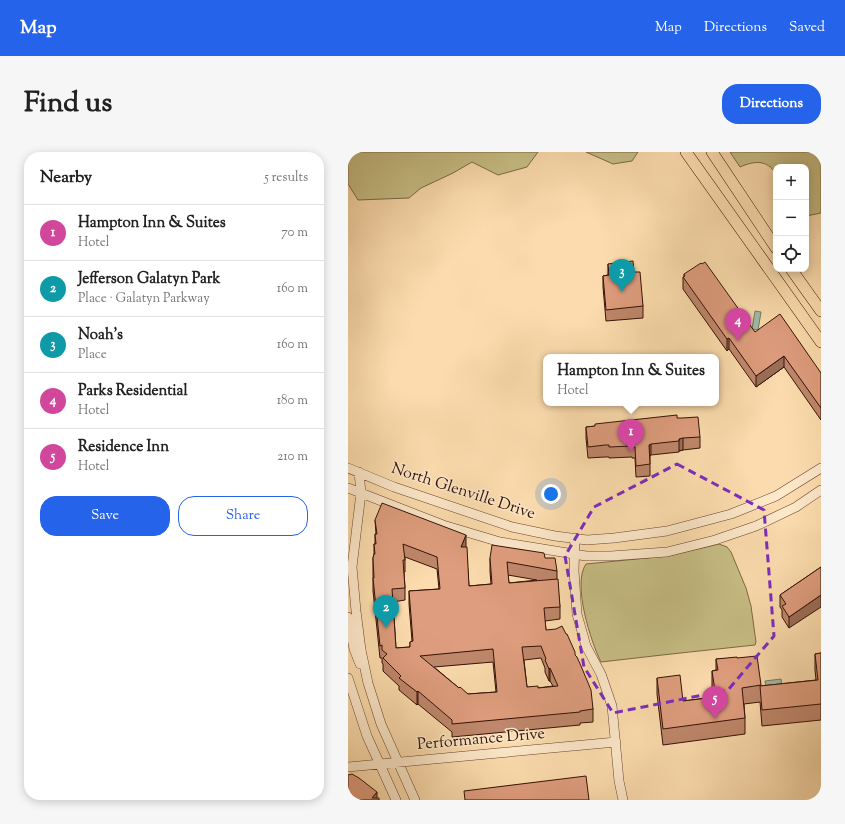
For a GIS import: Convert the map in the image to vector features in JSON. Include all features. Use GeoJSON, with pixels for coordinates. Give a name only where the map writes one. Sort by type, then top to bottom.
{"type":"FeatureCollection","features":[{"type":"Feature","properties":{"kind":"main road"},"geometry":{"type":"LineString","coordinates":[[686,152],[821,342]]}},
{"type":"Feature","properties":{"kind":"main road"},"geometry":{"type":"LineString","coordinates":[[712,152],[773,244]]}},
{"type":"Feature","properties":{"kind":"main road"},"geometry":{"type":"LineString","coordinates":[[793,272],[821,311]]}},
{"type":"Feature","properties":{"kind":"street","name":"North Glenville Drive"},"geometry":{"type":"LineString","coordinates":[[348,468],[394,487],[512,527],[555,536],[587,540],[667,531],[728,515],[776,496],[821,468]]}},
{"type":"Feature","properties":{"kind":"street"},"geometry":{"type":"LineString","coordinates":[[348,489],[359,472]]}},
{"type":"Feature","properties":{"kind":"street"},"geometry":{"type":"LineString","coordinates":[[359,472],[361,493],[352,567],[361,650],[368,683],[380,724],[415,800]]}},
{"type":"Feature","properties":{"kind":"street","name":"North Glenville Drive"},"geometry":{"type":"LineString","coordinates":[[348,489],[443,524],[500,542],[586,556],[611,556],[667,552],[715,540],[756,526],[796,507],[821,490]]}},
{"type":"Feature","properties":{"kind":"street"},"geometry":{"type":"LineString","coordinates":[[575,538],[574,591],[577,614],[586,646],[600,674],[612,706],[623,800]]}},
{"type":"Feature","properties":{"kind":"street"},"geometry":{"type":"LineString","coordinates":[[348,618],[354,649],[368,683]]}},
{"type":"Feature","properties":{"kind":"street"},"geometry":{"type":"LineString","coordinates":[[348,678],[367,736],[396,800]]}},
{"type":"Feature","properties":{"kind":"street","name":"Performance Drive"},"geometry":{"type":"LineString","coordinates":[[348,768],[616,742]]}},
{"type":"Feature","properties":{"kind":"highlighted area"},"geometry":{"type":"Polygon","coordinates":[[[677,464],[764,510],[774,636],[728,690],[613,713],[584,667],[565,556],[594,507],[677,464]]]}},
{"type":"Feature","properties":{"kind":"shaded area"},"geometry":{"type":"Polygon","coordinates":[[[348,152],[538,152],[527,167],[498,175],[472,162],[421,188],[409,198],[358,200],[348,184],[348,152]]]}},
{"type":"Feature","properties":{"kind":"shaded area"},"geometry":{"type":"Polygon","coordinates":[[[586,152],[638,152],[632,161],[613,164],[586,152]]]}},
{"type":"Feature","properties":{"kind":"shaded area"},"geometry":{"type":"Polygon","coordinates":[[[730,152],[821,152],[821,213],[809,215],[809,164],[773,164],[773,170],[769,166],[760,163],[750,163],[740,167],[730,152]]]}},
{"type":"Feature","properties":{"kind":"shaded area"},"geometry":{"type":"Polygon","coordinates":[[[755,311],[761,312],[758,330],[752,329],[755,311]]]}},
{"type":"Feature","properties":{"kind":"shaded area"},"geometry":{"type":"Polygon","coordinates":[[[719,544],[727,547],[731,552],[746,588],[751,606],[756,642],[755,645],[601,662],[592,641],[584,613],[581,585],[582,573],[586,564],[668,556],[719,544]]]}},
{"type":"Feature","properties":{"kind":"shaded area"},"geometry":{"type":"Polygon","coordinates":[[[781,679],[782,685],[766,687],[765,681],[781,679]]]}},
{"type":"Feature","properties":{"kind":"building"},"geometry":{"type":"Polygon","coordinates":[[[633,261],[634,272],[640,272],[643,306],[606,310],[603,276],[609,275],[608,264],[633,261]]]}},
{"type":"Feature","properties":{"kind":"building"},"geometry":{"type":"Polygon","coordinates":[[[705,262],[755,332],[780,314],[821,373],[821,408],[784,356],[756,376],[729,338],[727,339],[683,277],[685,276],[684,274],[705,262]]]}},
{"type":"Feature","properties":{"kind":"building"},"geometry":{"type":"Polygon","coordinates":[[[677,415],[677,418],[698,417],[700,437],[683,438],[679,439],[679,441],[649,445],[650,464],[636,466],[635,447],[632,446],[609,447],[609,445],[605,445],[588,447],[586,427],[595,426],[595,424],[677,415]]]}},
{"type":"Feature","properties":{"kind":"building"},"geometry":{"type":"Polygon","coordinates":[[[382,503],[466,535],[461,547],[467,547],[469,586],[492,584],[490,558],[492,545],[544,553],[545,558],[555,558],[557,571],[507,562],[509,583],[558,579],[560,607],[544,608],[546,630],[556,629],[562,626],[567,634],[591,690],[593,709],[580,712],[452,724],[452,720],[418,691],[417,692],[399,678],[401,676],[383,658],[387,654],[382,650],[382,645],[380,646],[373,578],[373,558],[375,554],[374,544],[376,544],[375,534],[377,534],[375,520],[382,503]],[[403,544],[405,560],[403,560],[405,588],[392,589],[396,648],[410,647],[410,642],[413,641],[409,591],[440,589],[437,557],[403,544]],[[541,646],[522,647],[527,687],[538,686],[538,688],[558,686],[545,660],[546,659],[541,646]],[[493,649],[420,656],[468,694],[497,692],[493,649]]]}},
{"type":"Feature","properties":{"kind":"building"},"geometry":{"type":"Polygon","coordinates":[[[821,567],[821,595],[789,617],[782,606],[786,604],[780,595],[821,567]]]}},
{"type":"Feature","properties":{"kind":"building"},"geometry":{"type":"Polygon","coordinates":[[[821,653],[821,704],[762,710],[760,686],[818,680],[815,654],[821,653]]]}},
{"type":"Feature","properties":{"kind":"building"},"geometry":{"type":"Polygon","coordinates":[[[757,656],[761,685],[742,688],[745,718],[663,729],[657,678],[680,675],[683,701],[716,697],[712,671],[718,670],[716,659],[757,656]]]}},
{"type":"Feature","properties":{"kind":"building"},"geometry":{"type":"Polygon","coordinates":[[[352,774],[377,792],[372,798],[379,798],[379,800],[348,800],[348,775],[352,774]]]}},
{"type":"Feature","properties":{"kind":"building"},"geometry":{"type":"Polygon","coordinates":[[[586,776],[589,800],[465,800],[464,791],[586,776]]]}},
{"type":"Feature","properties":{"kind":"place","name":"Noah's"},"geometry":{"type":"Point","coordinates":[622,292]}},
{"type":"Feature","properties":{"kind":"place","name":"Parks Residential"},"geometry":{"type":"Point","coordinates":[738,341]}},
{"type":"Feature","properties":{"kind":"place","name":"Hampton Inn & Suites"},"geometry":{"type":"Point","coordinates":[631,452]}},
{"type":"Feature","properties":{"kind":"place","name":"Jefferson Galatyn Park"},"geometry":{"type":"Point","coordinates":[386,628]}},
{"type":"Feature","properties":{"kind":"place","name":"Residence Inn"},"geometry":{"type":"Point","coordinates":[715,719]}}]}
